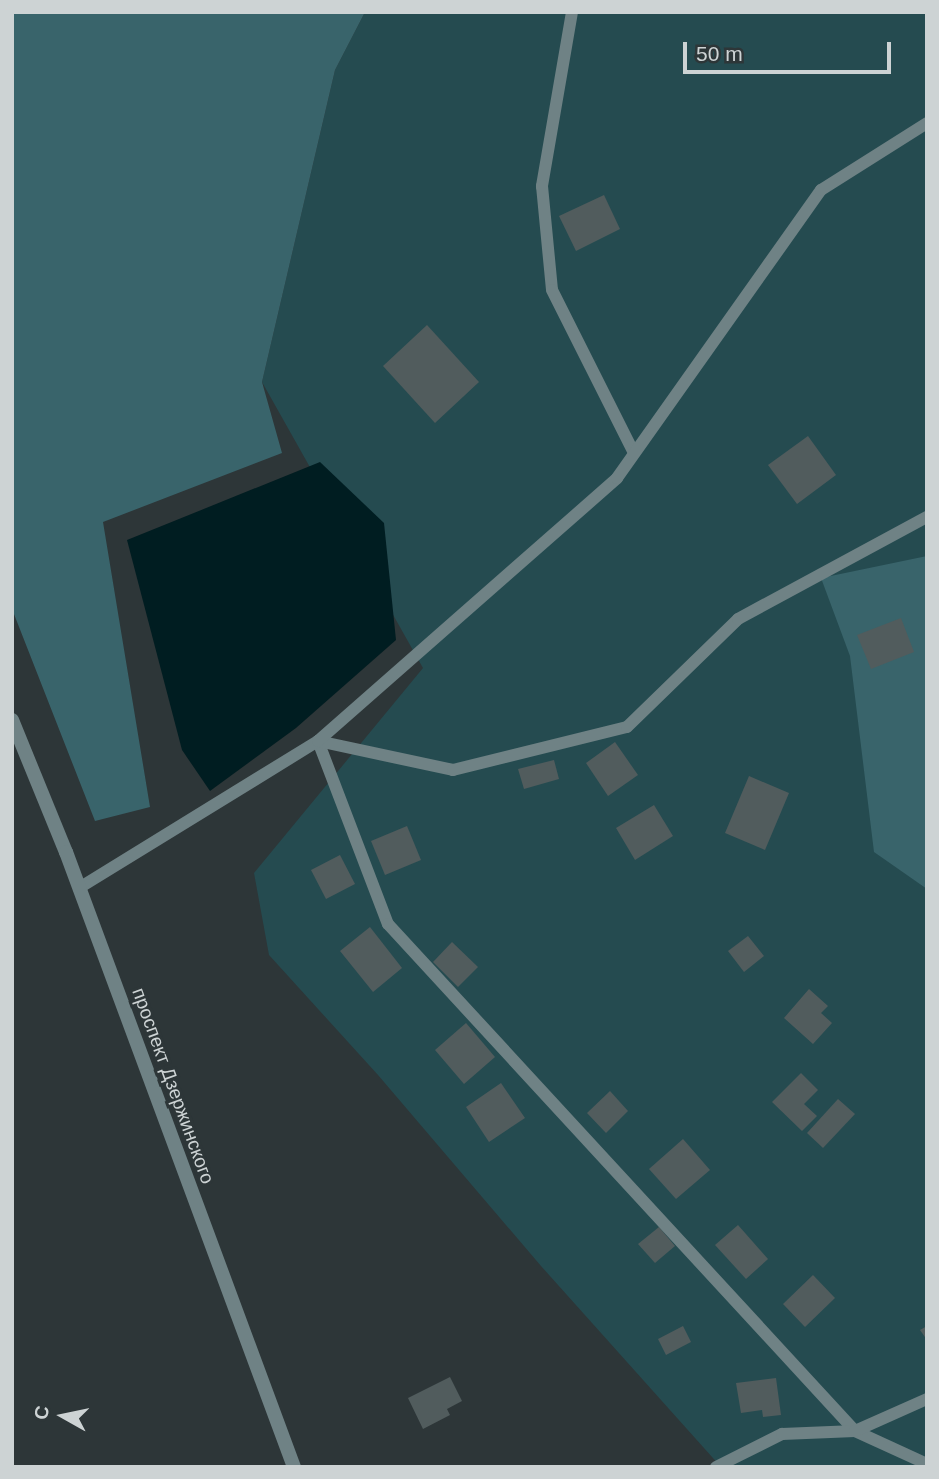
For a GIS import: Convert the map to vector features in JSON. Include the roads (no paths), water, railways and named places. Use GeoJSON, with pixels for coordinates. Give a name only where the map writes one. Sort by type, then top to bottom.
{"type":"FeatureCollection","features":[{"type":"Feature","properties":{"kind":"street","name":"проспект Дзержинского"},"geometry":{"type":"LineString","coordinates":[[12,720],[79,888],[294,1467]]}},
{"type":"Feature","properties":{"kind":"lane"},"geometry":{"type":"LineString","coordinates":[[572,12],[542,186],[552,290],[634,453]]}},
{"type":"Feature","properties":{"kind":"lane"},"geometry":{"type":"LineString","coordinates":[[79,888],[318,741],[617,478],[821,190],[927,123]]}},
{"type":"Feature","properties":{"kind":"lane"},"geometry":{"type":"LineString","coordinates":[[318,741],[453,770],[627,727],[738,619],[927,517]]}},
{"type":"Feature","properties":{"kind":"lane"},"geometry":{"type":"LineString","coordinates":[[318,741],[388,924],[855,1432],[927,1464]]}},
{"type":"Feature","properties":{"kind":"lane"},"geometry":{"type":"LineString","coordinates":[[716,1467],[782,1434],[855,1432],[927,1399]]}}]}
